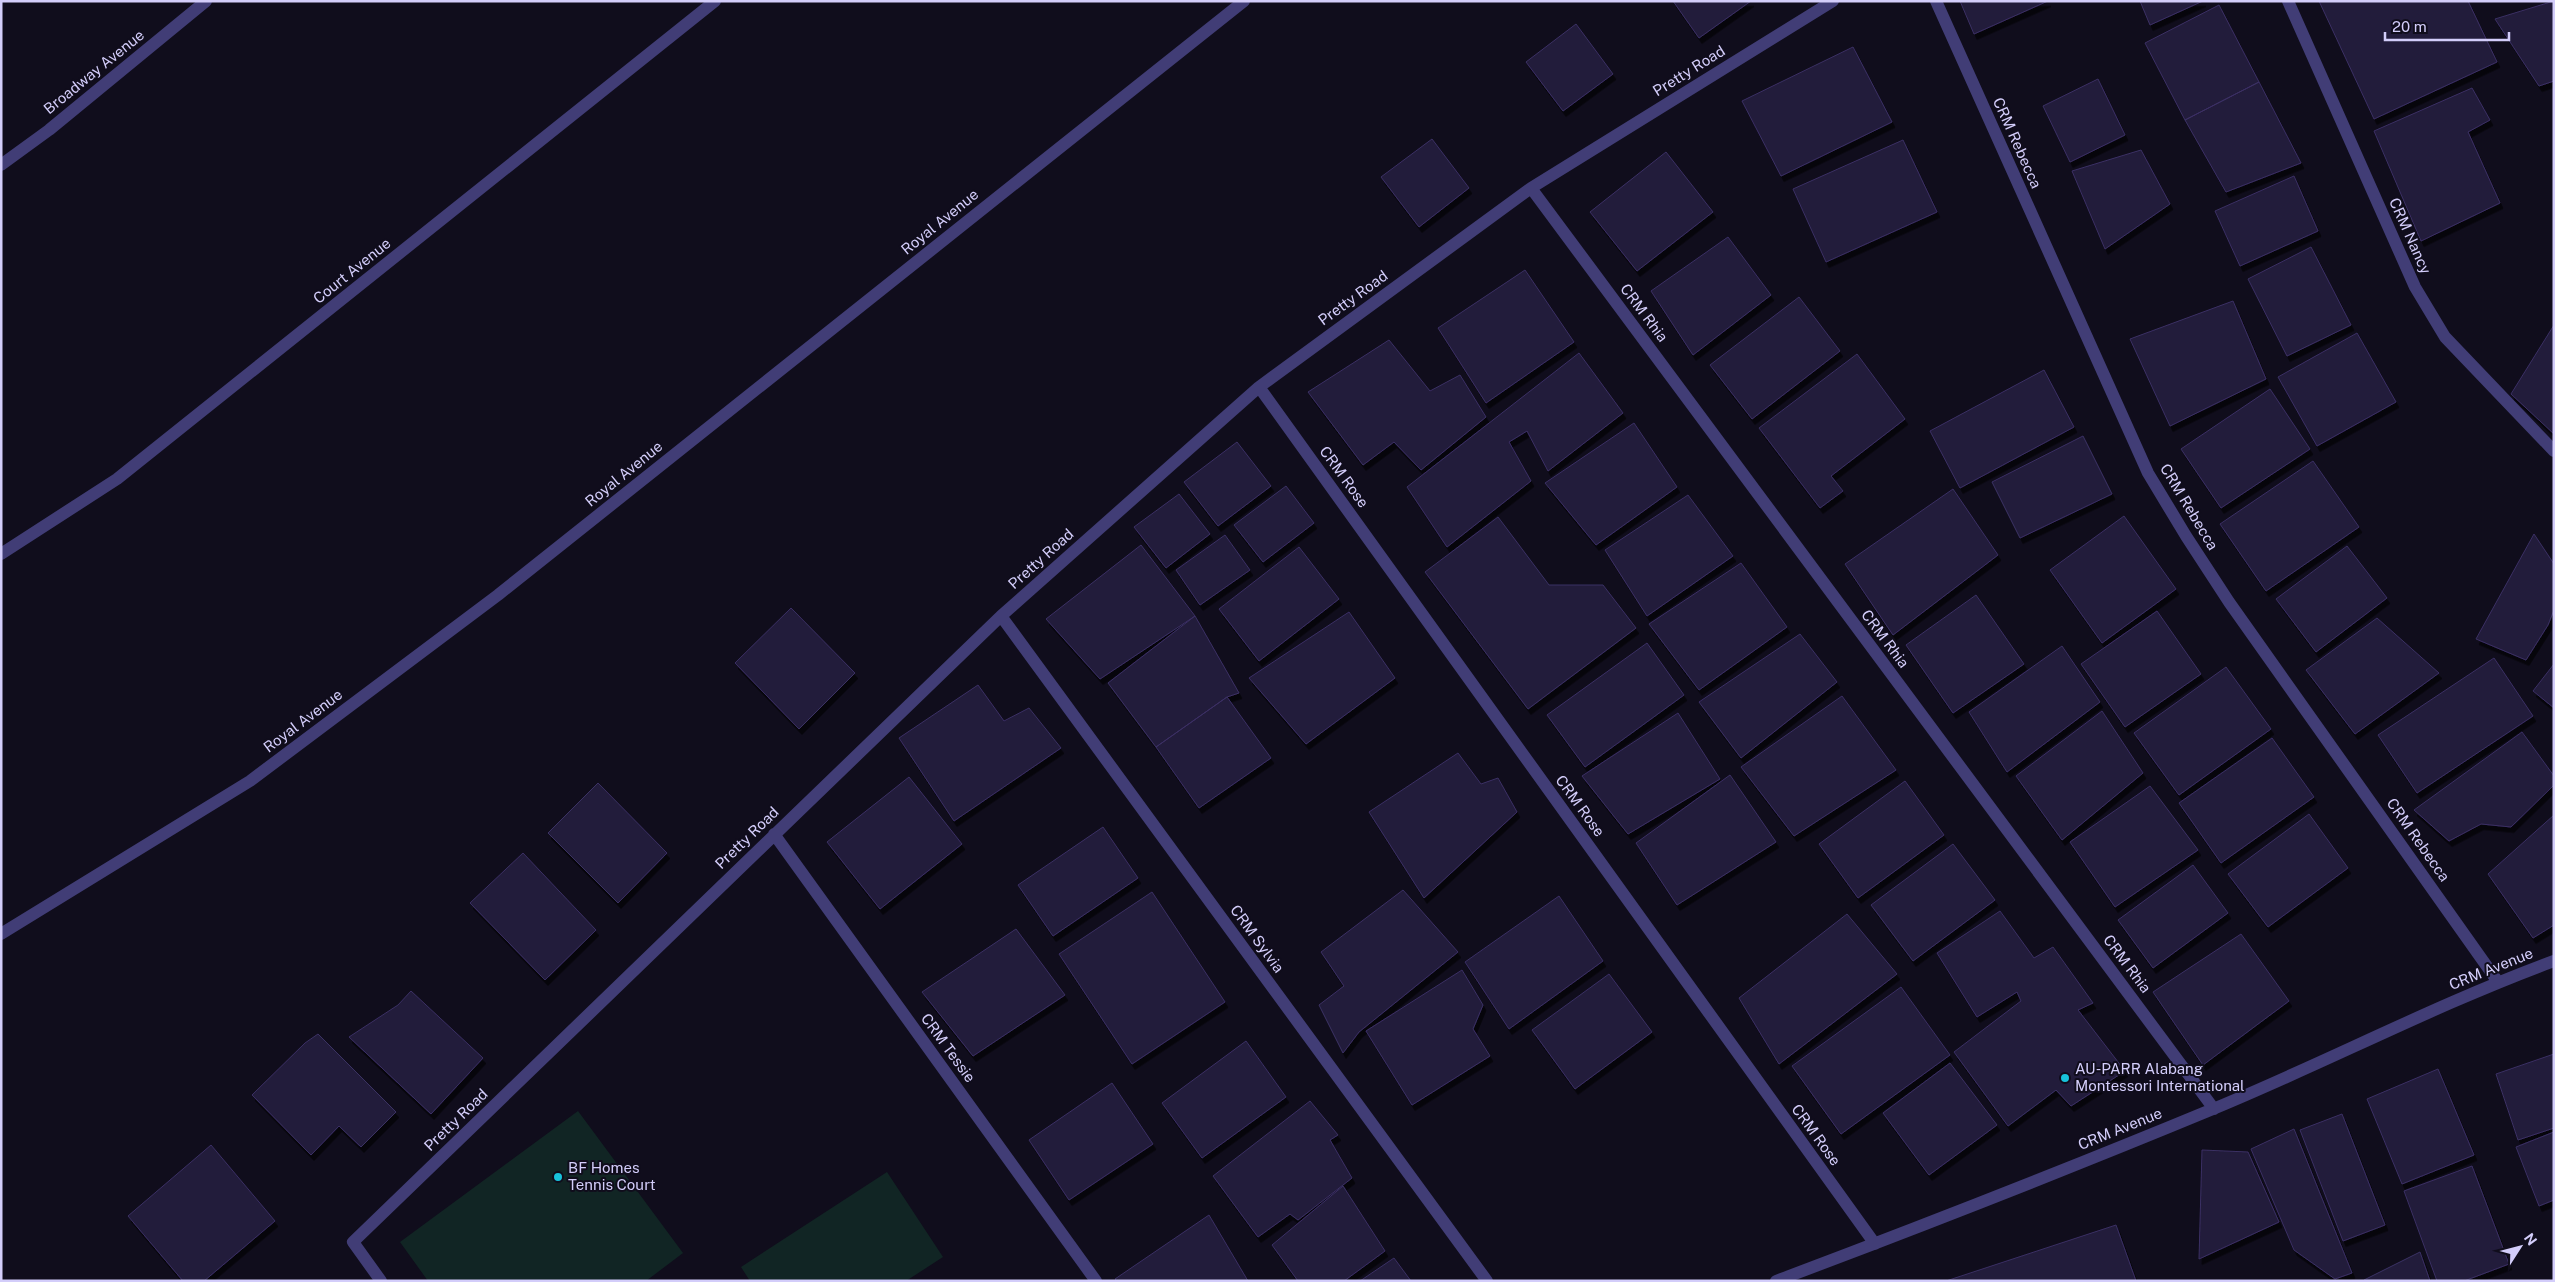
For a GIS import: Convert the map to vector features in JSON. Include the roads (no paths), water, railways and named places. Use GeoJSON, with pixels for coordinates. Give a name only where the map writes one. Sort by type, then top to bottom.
{"type":"FeatureCollection","features":[{"type":"Feature","properties":{"kind":"street","name":"Broadway Avenue"},"geometry":{"type":"LineString","coordinates":[[1,165],[49,130],[206,1]]}},
{"type":"Feature","properties":{"kind":"street","name":"Court Avenue"},"geometry":{"type":"LineString","coordinates":[[1,554],[118,479],[715,1]]}},
{"type":"Feature","properties":{"kind":"street","name":"Pretty Road"},"geometry":{"type":"LineString","coordinates":[[381,1281],[353,1242],[1001,616],[1259,387],[1531,188],[1833,1]]}},
{"type":"Feature","properties":{"kind":"street","name":"CRM Rebecca"},"geometry":{"type":"LineString","coordinates":[[1936,1],[2148,473],[2229,602],[2498,982]]}},
{"type":"Feature","properties":{"kind":"street","name":"CRM Nancy"},"geometry":{"type":"LineString","coordinates":[[2288,1],[2414,287],[2445,337],[2554,451]]}},
{"type":"Feature","properties":{"kind":"street","name":"Royal Avenue"},"geometry":{"type":"LineString","coordinates":[[1,934],[250,781],[490,601],[1241,2]]}},
{"type":"Feature","properties":{"kind":"street","name":"CRM Rhia"},"geometry":{"type":"LineString","coordinates":[[1531,188],[2214,1109]]}},
{"type":"Feature","properties":{"kind":"street","name":"CRM Rose"},"geometry":{"type":"LineString","coordinates":[[1259,387],[1875,1244]]}},
{"type":"Feature","properties":{"kind":"street","name":"CRM Sylvia"},"geometry":{"type":"LineString","coordinates":[[1001,616],[1487,1281]]}},
{"type":"Feature","properties":{"kind":"street","name":"CRM Tessie"},"geometry":{"type":"LineString","coordinates":[[774,834],[1096,1281]]}},
{"type":"Feature","properties":{"kind":"street","name":"CRM Avenue"},"geometry":{"type":"LineString","coordinates":[[1776,1281],[1875,1244],[2214,1109],[2498,982],[2554,961]]}},
{"type":"Feature","properties":{"kind":"place","name":"AU-PARR Alabang Montessori International"},"geometry":{"type":"Point","coordinates":[2065,1078]}},
{"type":"Feature","properties":{"kind":"place","name":"BF Homes Tennis Court"},"geometry":{"type":"Point","coordinates":[558,1177]}}]}
